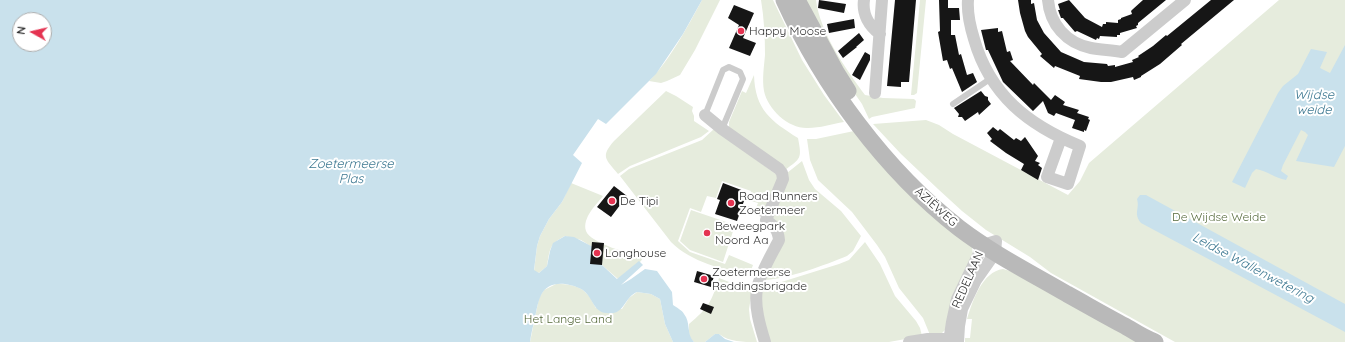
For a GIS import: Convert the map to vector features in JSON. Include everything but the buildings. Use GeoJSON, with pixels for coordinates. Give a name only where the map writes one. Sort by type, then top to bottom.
{"type":"FeatureCollection","features":[{"type":"Feature","properties":{"kind":"street","name":"AZIËWEG"},"geometry":{"type":"LineString","coordinates":[[784,0],[825,77],[851,105],[886,150],[899,172],[938,210],[959,228],[1155,342]]}},
{"type":"Feature","properties":{"kind":"street","name":"AZIËWEG"},"geometry":{"type":"LineString","coordinates":[[797,0],[836,72],[851,105]]}},
{"type":"Feature","properties":{"kind":"street"},"geometry":{"type":"LineString","coordinates":[[864,0],[863,7],[867,20],[873,29],[880,34]]}},
{"type":"Feature","properties":{"kind":"street"},"geometry":{"type":"LineString","coordinates":[[875,93],[882,0]]}},
{"type":"Feature","properties":{"kind":"street"},"geometry":{"type":"LineString","coordinates":[[968,0],[969,22],[978,55],[990,79],[1000,92],[1032,122],[1061,138]]}},
{"type":"Feature","properties":{"kind":"street"},"geometry":{"type":"LineString","coordinates":[[1048,0],[1052,18],[1069,39],[1080,45],[1091,48],[1122,52],[1185,0]]}},
{"type":"Feature","properties":{"kind":"street"},"geometry":{"type":"LineString","coordinates":[[705,115],[722,129],[779,169],[782,173],[783,179],[766,220],[775,226],[779,240],[758,283],[756,291],[765,342]]}},
{"type":"Feature","properties":{"kind":"street","name":"AZIËWEG"},"geometry":{"type":"LineString","coordinates":[[992,246],[1021,257],[1164,342]]}},
{"type":"Feature","properties":{"kind":"street","name":"REDELAAN"},"geometry":{"type":"LineString","coordinates":[[953,341],[958,299],[992,246]]}},
{"type":"Feature","properties":{"kind":"street"},"geometry":{"type":"LineString","coordinates":[[909,342],[928,339],[953,341]]}},
{"type":"Feature","properties":{"kind":"lane"},"geometry":{"type":"LineString","coordinates":[[705,115],[723,70],[729,67],[740,72],[743,78],[722,129]]}},
{"type":"Feature","properties":{"kind":"lane"},"geometry":{"type":"LineString","coordinates":[[954,104],[990,79]]}},
{"type":"Feature","properties":{"kind":"lane"},"geometry":{"type":"LineString","coordinates":[[745,208],[768,216]]}},
{"type":"Feature","properties":{"kind":"green space"},"geometry":{"type":"Polygon","coordinates":[[[702,0],[720,0],[695,50],[680,75],[661,83],[649,81],[657,73],[685,32],[702,0]]]}},
{"type":"Feature","properties":{"kind":"green space"},"geometry":{"type":"Polygon","coordinates":[[[761,0],[773,0],[802,60],[824,95],[844,122],[817,127],[801,127],[787,122],[780,117],[770,105],[766,98],[763,86],[765,41],[761,0]]]}},
{"type":"Feature","properties":{"kind":"green space"},"geometry":{"type":"Polygon","coordinates":[[[804,0],[816,0],[818,12],[828,38],[842,62],[865,95],[883,98],[914,99],[916,101],[915,108],[872,117],[869,119],[862,104],[846,81],[804,0]]]}},
{"type":"Feature","properties":{"kind":"green space"},"geometry":{"type":"Polygon","coordinates":[[[920,0],[926,0],[917,93],[911,95],[920,0]]]}},
{"type":"Feature","properties":{"kind":"green space","name":"De Wijdse Weide"},"geometry":{"type":"Polygon","coordinates":[[[1279,0],[1345,0],[1345,342],[1175,342],[1051,273],[1030,257],[986,230],[938,189],[901,154],[873,124],[926,120],[939,125],[953,134],[1068,195],[1080,181],[1089,163],[1279,0]]]}},
{"type":"Feature","properties":{"kind":"green space"},"geometry":{"type":"Polygon","coordinates":[[[754,75],[755,87],[761,106],[772,120],[798,138],[800,150],[799,157],[785,170],[729,128],[729,122],[742,91],[746,93],[754,75]]]}},
{"type":"Feature","properties":{"kind":"green space"},"geometry":{"type":"Polygon","coordinates":[[[666,91],[693,107],[692,111],[694,121],[709,131],[701,137],[630,166],[618,174],[606,158],[607,151],[614,141],[666,91]]]}},
{"type":"Feature","properties":{"kind":"green space"},"geometry":{"type":"Polygon","coordinates":[[[714,129],[777,175],[778,182],[764,211],[756,208],[758,203],[748,200],[751,191],[722,181],[716,198],[707,196],[701,212],[690,208],[678,241],[690,252],[725,264],[729,255],[753,265],[749,276],[708,264],[679,249],[671,242],[620,176],[629,169],[702,140],[714,129]]]}},
{"type":"Feature","properties":{"kind":"green space"},"geometry":{"type":"Polygon","coordinates":[[[854,131],[972,247],[973,256],[946,329],[942,333],[930,335],[923,318],[899,288],[885,257],[877,245],[852,212],[818,180],[810,160],[807,139],[816,139],[854,131]]]}},
{"type":"Feature","properties":{"kind":"green space"},"geometry":{"type":"Polygon","coordinates":[[[802,161],[809,180],[815,189],[841,211],[861,236],[853,251],[847,256],[795,274],[764,280],[781,244],[772,215],[787,173],[802,161]]]}},
{"type":"Feature","properties":{"kind":"green space"},"geometry":{"type":"Polygon","coordinates":[[[571,183],[603,196],[590,212],[586,221],[586,231],[589,235],[595,240],[612,248],[644,256],[641,261],[618,279],[602,265],[592,247],[581,240],[565,236],[556,242],[551,248],[547,266],[539,273],[534,271],[537,246],[540,236],[549,219],[562,202],[571,183]]]}},
{"type":"Feature","properties":{"kind":"green space","name":"Beweegpark Noord Aa"},"geometry":{"type":"Polygon","coordinates":[[[691,210],[735,225],[723,262],[690,250],[680,241],[691,210]]]}},
{"type":"Feature","properties":{"kind":"green space"},"geometry":{"type":"Polygon","coordinates":[[[865,242],[880,264],[895,296],[916,321],[922,336],[889,342],[768,342],[760,300],[762,284],[775,284],[849,260],[865,242]]]}},
{"type":"Feature","properties":{"kind":"green space"},"geometry":{"type":"Polygon","coordinates":[[[1003,269],[1010,271],[1141,342],[965,342],[965,338],[970,338],[972,319],[967,319],[979,288],[989,275],[1003,269]]]}},
{"type":"Feature","properties":{"kind":"green space"},"geometry":{"type":"Polygon","coordinates":[[[719,278],[752,291],[749,309],[750,319],[757,342],[741,342],[723,337],[719,334],[715,334],[705,342],[694,342],[691,338],[689,334],[689,324],[705,309],[714,293],[719,278]]]}},
{"type":"Feature","properties":{"kind":"green space","name":"Het Lange Land"},"geometry":{"type":"Polygon","coordinates":[[[556,284],[569,285],[581,289],[590,297],[596,308],[622,309],[629,298],[637,292],[651,294],[660,299],[665,324],[673,342],[530,342],[539,298],[544,290],[556,284]]]}},
{"type":"Feature","properties":{"kind":"water","name":"Zoetermeerse Plas"},"geometry":{"type":"Polygon","coordinates":[[[0,0],[702,0],[683,34],[656,74],[606,124],[598,119],[573,155],[582,163],[562,202],[549,219],[540,236],[537,246],[534,270],[539,273],[547,266],[553,243],[565,236],[574,237],[593,247],[602,265],[617,279],[639,261],[643,265],[621,285],[645,269],[657,271],[672,292],[673,305],[682,311],[686,317],[690,335],[694,342],[673,342],[665,324],[660,299],[651,294],[636,292],[618,311],[615,313],[606,313],[599,311],[587,294],[580,288],[565,284],[557,284],[546,289],[542,293],[538,304],[530,342],[0,342],[0,0]]]}},
{"type":"Feature","properties":{"kind":"water","name":"Wijdse weide"},"geometry":{"type":"Polygon","coordinates":[[[1345,45],[1345,146],[1334,167],[1296,161],[1308,135],[1301,130],[1281,171],[1288,176],[1286,180],[1256,169],[1252,173],[1245,188],[1232,182],[1278,93],[1283,86],[1298,74],[1311,49],[1327,52],[1320,68],[1330,73],[1345,45]]]}},
{"type":"Feature","properties":{"kind":"water","name":"Leidse Wallenwetering"},"geometry":{"type":"Polygon","coordinates":[[[1140,195],[1146,195],[1345,304],[1345,332],[1141,223],[1137,216],[1137,199],[1140,195]]]}},
{"type":"Feature","properties":{"kind":"water"},"geometry":{"type":"Polygon","coordinates":[[[715,334],[719,334],[725,339],[734,342],[705,342],[715,334]]]}},
{"type":"Feature","properties":{"kind":"place","name":"Happy Moose"},"geometry":{"type":"Point","coordinates":[741,31]}},
{"type":"Feature","properties":{"kind":"place","name":"De Tipi"},"geometry":{"type":"Point","coordinates":[612,201]}},
{"type":"Feature","properties":{"kind":"place","name":"Road Runners Zoetermeer"},"geometry":{"type":"Point","coordinates":[731,203]}},
{"type":"Feature","properties":{"kind":"place","name":"Beweegpark Noord Aa"},"geometry":{"type":"Point","coordinates":[707,233]}},
{"type":"Feature","properties":{"kind":"place","name":"Longhouse"},"geometry":{"type":"Point","coordinates":[597,253]}},
{"type":"Feature","properties":{"kind":"place","name":"Zoetermeerse Reddingsbrigade"},"geometry":{"type":"Point","coordinates":[704,279]}}]}
